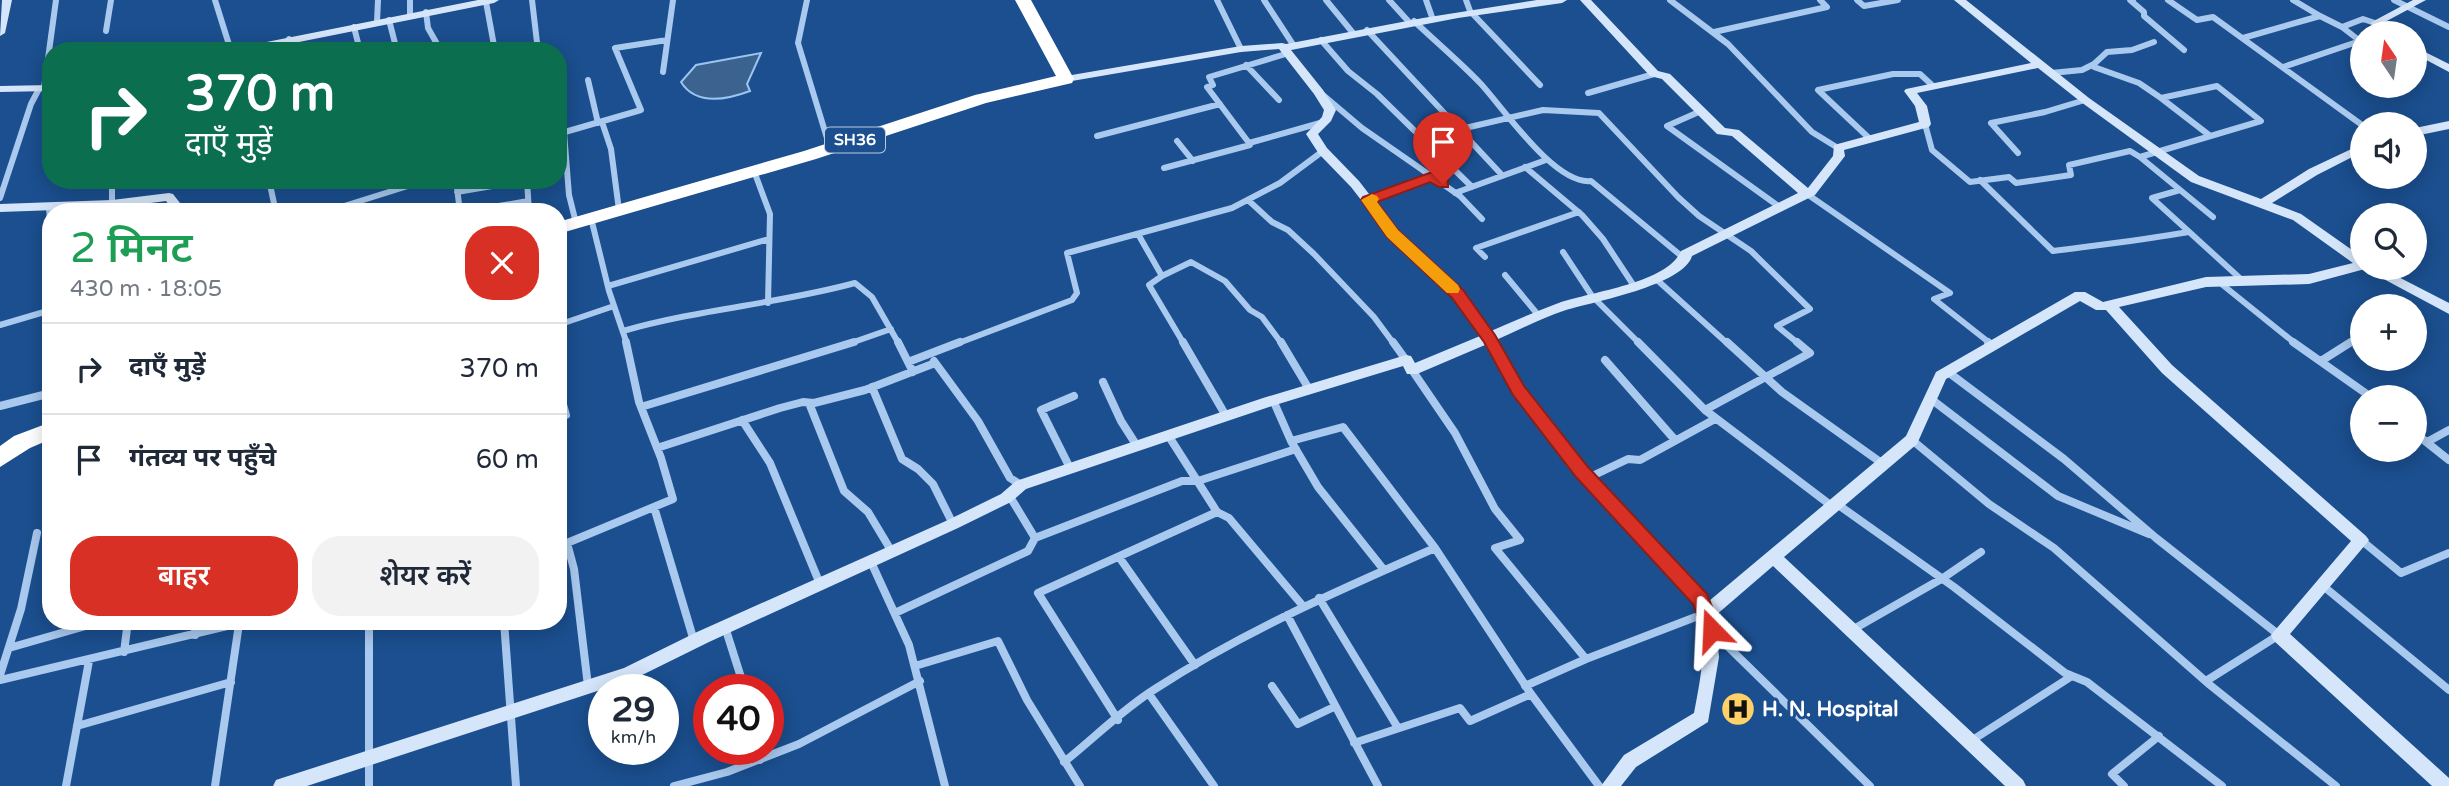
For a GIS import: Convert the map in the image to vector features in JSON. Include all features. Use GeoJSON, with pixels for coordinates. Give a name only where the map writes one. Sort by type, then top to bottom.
{"type":"FeatureCollection","features":[{"type":"Feature","properties":{"kind":"highway"},"geometry":{"type":"LineString","coordinates":[[1024,0],[1066,79]]}},
{"type":"Feature","properties":{"kind":"highway","name":"SH36"},"geometry":{"type":"LineString","coordinates":[[567,225],[830,148],[981,99],[1066,79]]}},
{"type":"Feature","properties":{"kind":"highway"},"geometry":{"type":"LineString","coordinates":[[0,458],[22,442],[42,433]]}},
{"type":"Feature","properties":{"kind":"street"},"geometry":{"type":"LineString","coordinates":[[0,33],[6,0]]}},
{"type":"Feature","properties":{"kind":"street"},"geometry":{"type":"LineString","coordinates":[[51,42],[56,0]]}},
{"type":"Feature","properties":{"kind":"street"},"geometry":{"type":"LineString","coordinates":[[106,31],[111,0]]}},
{"type":"Feature","properties":{"kind":"street"},"geometry":{"type":"LineString","coordinates":[[215,0],[230,42]]}},
{"type":"Feature","properties":{"kind":"street"},"geometry":{"type":"LineString","coordinates":[[378,0],[383,21],[393,42]]}},
{"type":"Feature","properties":{"kind":"street"},"geometry":{"type":"LineString","coordinates":[[410,0],[410,16]]}},
{"type":"Feature","properties":{"kind":"street"},"geometry":{"type":"LineString","coordinates":[[532,0],[537,42]]}},
{"type":"Feature","properties":{"kind":"street"},"geometry":{"type":"LineString","coordinates":[[663,72],[673,0]]}},
{"type":"Feature","properties":{"kind":"street"},"geometry":{"type":"LineString","coordinates":[[807,0],[799,43],[830,148]]}},
{"type":"Feature","properties":{"kind":"street"},"geometry":{"type":"LineString","coordinates":[[1217,0],[1241,49]]}},
{"type":"Feature","properties":{"kind":"street"},"geometry":{"type":"LineString","coordinates":[[1264,0],[1290,49],[1330,110],[1327,118],[1312,134],[1323,151],[1368,200],[1392,233],[1458,294],[1489,339],[1518,390],[1588,478],[1701,600],[1707,612],[1712,630],[1712,662],[1702,717],[1630,761],[1610,786]]}},
{"type":"Feature","properties":{"kind":"street"},"geometry":{"type":"LineString","coordinates":[[1326,0],[1353,33]]}},
{"type":"Feature","properties":{"kind":"street"},"geometry":{"type":"LineString","coordinates":[[1390,0],[1480,83],[1546,160],[1582,182],[1591,181],[1685,260]]}},
{"type":"Feature","properties":{"kind":"street"},"geometry":{"type":"LineString","coordinates":[[1426,0],[1433,18]]}},
{"type":"Feature","properties":{"kind":"street"},"geometry":{"type":"LineString","coordinates":[[1249,143],[1207,87],[1213,85],[1209,77],[1321,40],[1433,18],[1468,5],[1562,0]]}},
{"type":"Feature","properties":{"kind":"street"},"geometry":{"type":"LineString","coordinates":[[1585,0],[1654,74]]}},
{"type":"Feature","properties":{"kind":"street"},"geometry":{"type":"LineString","coordinates":[[1670,0],[1714,32],[1812,132],[1838,148],[1926,124]]}},
{"type":"Feature","properties":{"kind":"street"},"geometry":{"type":"LineString","coordinates":[[1714,32],[1827,7],[1820,0]]}},
{"type":"Feature","properties":{"kind":"street"},"geometry":{"type":"LineString","coordinates":[[1857,0],[1864,6],[1898,0]]}},
{"type":"Feature","properties":{"kind":"street"},"geometry":{"type":"LineString","coordinates":[[1959,0],[2085,100],[2196,178],[2297,217],[2350,255]]}},
{"type":"Feature","properties":{"kind":"street"},"geometry":{"type":"LineString","coordinates":[[2133,0],[2130,1],[2144,12],[2144,16],[2184,50]]}},
{"type":"Feature","properties":{"kind":"street"},"geometry":{"type":"LineString","coordinates":[[2168,0],[2197,20],[2213,17],[2350,116]]}},
{"type":"Feature","properties":{"kind":"street"},"geometry":{"type":"LineString","coordinates":[[2283,67],[2315,59],[2360,41],[2342,27],[2293,0]]}},
{"type":"Feature","properties":{"kind":"street"},"geometry":{"type":"LineString","coordinates":[[2394,0],[2449,27]]}},
{"type":"Feature","properties":{"kind":"street"},"geometry":{"type":"LineString","coordinates":[[2379,21],[2421,0]]}},
{"type":"Feature","properties":{"kind":"street"},"geometry":{"type":"LineString","coordinates":[[301,42],[354,27],[482,1],[493,42]]}},
{"type":"Feature","properties":{"kind":"street"},"geometry":{"type":"LineString","coordinates":[[1468,5],[1541,85]]}},
{"type":"Feature","properties":{"kind":"street"},"geometry":{"type":"LineString","coordinates":[[426,12],[428,27],[436,42]]}},
{"type":"Feature","properties":{"kind":"street"},"geometry":{"type":"LineString","coordinates":[[2243,38],[2320,16]]}},
{"type":"Feature","properties":{"kind":"street"},"geometry":{"type":"LineString","coordinates":[[2342,27],[2350,24]]}},
{"type":"Feature","properties":{"kind":"street"},"geometry":{"type":"LineString","coordinates":[[354,27],[358,42]]}},
{"type":"Feature","properties":{"kind":"street"},"geometry":{"type":"LineString","coordinates":[[1367,30],[1501,174]]}},
{"type":"Feature","properties":{"kind":"street"},"geometry":{"type":"LineString","coordinates":[[567,131],[641,110],[615,48],[667,40]]}},
{"type":"Feature","properties":{"kind":"street"},"geometry":{"type":"LineString","coordinates":[[1321,40],[1348,71],[1377,94],[1472,187]]}},
{"type":"Feature","properties":{"kind":"street"},"geometry":{"type":"LineString","coordinates":[[2094,67],[2107,52],[2132,50],[2154,42]]}},
{"type":"Feature","properties":{"kind":"street"},"geometry":{"type":"LineString","coordinates":[[1066,79],[1266,45],[1290,49]]}},
{"type":"Feature","properties":{"kind":"street"},"geometry":{"type":"LineString","coordinates":[[2427,57],[2449,69]]}},
{"type":"Feature","properties":{"kind":"street"},"geometry":{"type":"LineString","coordinates":[[1246,65],[1279,100]]}},
{"type":"Feature","properties":{"kind":"street"},"geometry":{"type":"LineString","coordinates":[[2210,136],[2139,83],[2094,67],[2074,72],[2046,68],[1910,90],[1921,106],[1932,150],[1970,182],[2009,177],[2016,183],[2071,175],[2069,165],[2130,151],[2213,217]]}},
{"type":"Feature","properties":{"kind":"street"},"geometry":{"type":"LineString","coordinates":[[1588,93],[1654,74],[1666,76],[1721,131],[1735,133],[1807,194],[1881,248],[1950,293],[1934,299],[1993,346]]}},
{"type":"Feature","properties":{"kind":"street"},"geometry":{"type":"LineString","coordinates":[[1870,139],[1818,90],[1893,74],[1920,74],[1933,86]]}},
{"type":"Feature","properties":{"kind":"street"},"geometry":{"type":"LineString","coordinates":[[588,80],[611,149],[619,210]]}},
{"type":"Feature","properties":{"kind":"street"},"geometry":{"type":"LineString","coordinates":[[2140,157],[2261,121],[2217,86],[2161,98]]}},
{"type":"Feature","properties":{"kind":"street"},"geometry":{"type":"LineString","coordinates":[[0,89],[42,88]]}},
{"type":"Feature","properties":{"kind":"street"},"geometry":{"type":"LineString","coordinates":[[0,198],[31,104],[42,91]]}},
{"type":"Feature","properties":{"kind":"street"},"geometry":{"type":"LineString","coordinates":[[1320,92],[1372,135],[1455,193],[1482,219]]}},
{"type":"Feature","properties":{"kind":"street"},"geometry":{"type":"LineString","coordinates":[[2018,153],[1991,124],[2085,100]]}},
{"type":"Feature","properties":{"kind":"street"},"geometry":{"type":"LineString","coordinates":[[1097,136],[1220,104]]}},
{"type":"Feature","properties":{"kind":"street"},"geometry":{"type":"LineString","coordinates":[[1461,129],[1543,110],[1599,113],[1678,197],[1751,251],[1810,309],[1777,326],[1810,353],[1705,410]]}},
{"type":"Feature","properties":{"kind":"street"},"geometry":{"type":"LineString","coordinates":[[1701,111],[1667,126],[1781,208]]}},
{"type":"Feature","properties":{"kind":"street"},"geometry":{"type":"LineString","coordinates":[[1164,168],[1320,123]]}},
{"type":"Feature","properties":{"kind":"street"},"geometry":{"type":"LineString","coordinates":[[2427,130],[2448,126]]}},
{"type":"Feature","properties":{"kind":"street"},"geometry":{"type":"LineString","coordinates":[[1433,149],[1469,138]]}},
{"type":"Feature","properties":{"kind":"street"},"geometry":{"type":"LineString","coordinates":[[1177,141],[1192,161]]}},
{"type":"Feature","properties":{"kind":"street"},"geometry":{"type":"LineString","coordinates":[[628,674],[725,627],[893,553],[1015,490],[1070,468],[1309,389],[1409,365],[1489,339],[1539,316],[1656,279],[1685,260],[1686,254],[1807,194],[1839,156],[1838,148]]}},
{"type":"Feature","properties":{"kind":"street"},"geometry":{"type":"LineString","coordinates":[[908,362],[1072,300],[1077,293],[1067,253],[1232,208],[1280,183],[1323,151]]}},
{"type":"Feature","properties":{"kind":"street"},"geometry":{"type":"LineString","coordinates":[[2262,204],[2314,172],[2350,154]]}},
{"type":"Feature","properties":{"kind":"street"},"geometry":{"type":"LineString","coordinates":[[1455,193],[1501,174],[1546,160]]}},
{"type":"Feature","properties":{"kind":"street"},"geometry":{"type":"LineString","coordinates":[[1525,167],[1579,212],[1603,239],[1634,286]]}},
{"type":"Feature","properties":{"kind":"street"},"geometry":{"type":"LineString","coordinates":[[754,171],[770,214],[768,303]]}},
{"type":"Feature","properties":{"kind":"street"},"geometry":{"type":"LineString","coordinates":[[1368,200],[1432,176]]}},
{"type":"Feature","properties":{"kind":"street"},"geometry":{"type":"LineString","coordinates":[[282,786],[588,687],[574,569],[567,543],[673,499],[657,448],[640,407],[623,331],[584,220],[569,195],[567,180]]}},
{"type":"Feature","properties":{"kind":"street"},"geometry":{"type":"LineString","coordinates":[[1980,180],[2053,251],[2103,244],[2116,245],[2189,232]]}},
{"type":"Feature","properties":{"kind":"street"},"geometry":{"type":"LineString","coordinates":[[354,203],[398,189]]}},
{"type":"Feature","properties":{"kind":"street"},"geometry":{"type":"LineString","coordinates":[[457,189],[460,203]]}},
{"type":"Feature","properties":{"kind":"street"},"geometry":{"type":"LineString","coordinates":[[457,192],[474,189]]}},
{"type":"Feature","properties":{"kind":"street"},"geometry":{"type":"LineString","coordinates":[[516,203],[528,201],[527,189]]}},
{"type":"Feature","properties":{"kind":"street"},"geometry":{"type":"LineString","coordinates":[[2180,190],[2152,198],[2244,281]]}},
{"type":"Feature","properties":{"kind":"street"},"geometry":{"type":"LineString","coordinates":[[120,203],[169,197],[174,203]]}},
{"type":"Feature","properties":{"kind":"street"},"geometry":{"type":"LineString","coordinates":[[1248,200],[1272,222],[1288,230],[1314,254],[1374,317],[1455,433],[1495,509],[1520,540],[1495,548],[1586,659]]}},
{"type":"Feature","properties":{"kind":"street"},"geometry":{"type":"LineString","coordinates":[[0,208],[42,206]]}},
{"type":"Feature","properties":{"kind":"street"},"geometry":{"type":"LineString","coordinates":[[1485,257],[1476,248],[1579,212]]}},
{"type":"Feature","properties":{"kind":"street"},"geometry":{"type":"LineString","coordinates":[[1138,234],[1162,276]]}},
{"type":"Feature","properties":{"kind":"street"},"geometry":{"type":"LineString","coordinates":[[608,286],[769,239]]}},
{"type":"Feature","properties":{"kind":"street"},"geometry":{"type":"LineString","coordinates":[[1563,253],[1574,265],[1595,299],[1715,419],[1943,578],[2072,676],[2087,682],[2222,786]]}},
{"type":"Feature","properties":{"kind":"street"},"geometry":{"type":"LineString","coordinates":[[1226,416],[1149,285],[1191,262],[1226,281],[1250,310],[1262,317],[1275,332],[1309,389]]}},
{"type":"Feature","properties":{"kind":"street"},"geometry":{"type":"LineString","coordinates":[[1354,743],[1460,708],[1470,721],[1586,659],[1707,612],[1912,440],[1941,376],[2080,295],[2101,307],[2218,282],[2309,279],[2350,267]]}},
{"type":"Feature","properties":{"kind":"street"},"geometry":{"type":"LineString","coordinates":[[1505,275],[1539,316]]}},
{"type":"Feature","properties":{"kind":"street"},"geometry":{"type":"LineString","coordinates":[[1656,279],[1782,392],[1883,465]]}},
{"type":"Feature","properties":{"kind":"street"},"geometry":{"type":"LineString","coordinates":[[2394,280],[2449,309]]}},
{"type":"Feature","properties":{"kind":"street"},"geometry":{"type":"LineString","coordinates":[[2218,282],[2280,333],[2354,385]]}},
{"type":"Feature","properties":{"kind":"street"},"geometry":{"type":"LineString","coordinates":[[623,331],[664,319],[807,296],[855,283],[862,285],[868,293],[913,372]]}},
{"type":"Feature","properties":{"kind":"street"},"geometry":{"type":"LineString","coordinates":[[2109,305],[2167,369],[2401,573],[2449,553]]}},
{"type":"Feature","properties":{"kind":"street"},"geometry":{"type":"LineString","coordinates":[[567,322],[614,306]]}},
{"type":"Feature","properties":{"kind":"street"},"geometry":{"type":"LineString","coordinates":[[0,325],[42,313]]}},
{"type":"Feature","properties":{"kind":"street"},"geometry":{"type":"LineString","coordinates":[[640,407],[711,384],[826,353],[891,330]]}},
{"type":"Feature","properties":{"kind":"street"},"geometry":{"type":"LineString","coordinates":[[2321,361],[2350,343]]}},
{"type":"Feature","properties":{"kind":"street"},"geometry":{"type":"LineString","coordinates":[[930,354],[978,421],[1010,478],[1035,538]]}},
{"type":"Feature","properties":{"kind":"street"},"geometry":{"type":"LineString","coordinates":[[1605,360],[1675,440]]}},
{"type":"Feature","properties":{"kind":"street"},"geometry":{"type":"LineString","coordinates":[[657,448],[803,402],[809,403],[872,387],[935,363]]}},
{"type":"Feature","properties":{"kind":"street"},"geometry":{"type":"LineString","coordinates":[[1948,372],[2064,459],[2156,538],[2279,635],[2445,786]]}},
{"type":"Feature","properties":{"kind":"street"},"geometry":{"type":"LineString","coordinates":[[1103,382],[1121,421],[1137,446]]}},
{"type":"Feature","properties":{"kind":"street"},"geometry":{"type":"LineString","coordinates":[[872,387],[902,459],[918,469],[933,484],[953,524]]}},
{"type":"Feature","properties":{"kind":"street"},"geometry":{"type":"LineString","coordinates":[[0,406],[42,395]]}},
{"type":"Feature","properties":{"kind":"street"},"geometry":{"type":"LineString","coordinates":[[1070,468],[1041,410],[1073,396]]}},
{"type":"Feature","properties":{"kind":"street"},"geometry":{"type":"LineString","coordinates":[[1931,399],[2058,496],[2156,538]]}},
{"type":"Feature","properties":{"kind":"street"},"geometry":{"type":"LineString","coordinates":[[1273,400],[1293,445],[1318,487],[1384,570]]}},
{"type":"Feature","properties":{"kind":"street"},"geometry":{"type":"LineString","coordinates":[[809,403],[844,491],[868,512],[893,553]]}},
{"type":"Feature","properties":{"kind":"street"},"geometry":{"type":"LineString","coordinates":[[1588,478],[1628,458],[1640,460],[1715,419]]}},
{"type":"Feature","properties":{"kind":"street"},"geometry":{"type":"LineString","coordinates":[[742,420],[770,463],[821,585]]}},
{"type":"Feature","properties":{"kind":"street"},"geometry":{"type":"LineString","coordinates":[[895,613],[1028,551],[1035,538],[1182,481],[1195,481],[1343,427],[1435,548],[1528,690],[1599,786]]}},
{"type":"Feature","properties":{"kind":"street"},"geometry":{"type":"LineString","coordinates":[[2449,430],[2427,442],[2449,460]]}},
{"type":"Feature","properties":{"kind":"street"},"geometry":{"type":"LineString","coordinates":[[1168,435],[1217,512],[1229,518],[1303,606]]}},
{"type":"Feature","properties":{"kind":"street"},"geometry":{"type":"LineString","coordinates":[[1912,440],[1989,504],[2054,548],[2206,681],[2336,786]]}},
{"type":"Feature","properties":{"kind":"street"},"geometry":{"type":"LineString","coordinates":[[654,507],[694,642]]}},
{"type":"Feature","properties":{"kind":"street"},"geometry":{"type":"LineString","coordinates":[[1118,720],[1038,593],[1217,512]]}},
{"type":"Feature","properties":{"kind":"street"},"geometry":{"type":"LineString","coordinates":[[0,675],[21,609],[37,533]]}},
{"type":"Feature","properties":{"kind":"street"},"geometry":{"type":"LineString","coordinates":[[2206,681],[2279,635],[2361,540]]}},
{"type":"Feature","properties":{"kind":"street"},"geometry":{"type":"LineString","coordinates":[[1064,762],[1149,694],[1195,665],[1319,598],[1435,548]]}},
{"type":"Feature","properties":{"kind":"street"},"geometry":{"type":"LineString","coordinates":[[1852,630],[1943,578],[1981,552]]}},
{"type":"Feature","properties":{"kind":"street"},"geometry":{"type":"LineString","coordinates":[[1119,557],[1195,665]]}},
{"type":"Feature","properties":{"kind":"street"},"geometry":{"type":"LineString","coordinates":[[1774,557],[2017,786]]}},
{"type":"Feature","properties":{"kind":"street"},"geometry":{"type":"LineString","coordinates":[[871,562],[895,613],[920,681],[945,786]]}},
{"type":"Feature","properties":{"kind":"street"},"geometry":{"type":"LineString","coordinates":[[2322,585],[2449,690]]}},
{"type":"Feature","properties":{"kind":"street"},"geometry":{"type":"LineString","coordinates":[[1319,598],[1398,728]]}},
{"type":"Feature","properties":{"kind":"street"},"geometry":{"type":"LineString","coordinates":[[1287,615],[1378,786]]}},
{"type":"Feature","properties":{"kind":"street"},"geometry":{"type":"LineString","coordinates":[[725,627],[740,674]]}},
{"type":"Feature","properties":{"kind":"street"},"geometry":{"type":"LineString","coordinates":[[9,648],[72,630]]}},
{"type":"Feature","properties":{"kind":"street"},"geometry":{"type":"LineString","coordinates":[[124,652],[127,630]]}},
{"type":"Feature","properties":{"kind":"street"},"geometry":{"type":"LineString","coordinates":[[195,630],[195,635]]}},
{"type":"Feature","properties":{"kind":"street"},"geometry":{"type":"LineString","coordinates":[[0,680],[214,630]]}},
{"type":"Feature","properties":{"kind":"street"},"geometry":{"type":"LineString","coordinates":[[215,786],[231,682],[242,630]]}},
{"type":"Feature","properties":{"kind":"street"},"geometry":{"type":"LineString","coordinates":[[369,630],[369,786]]}},
{"type":"Feature","properties":{"kind":"street"},"geometry":{"type":"LineString","coordinates":[[505,630],[513,711],[516,786]]}},
{"type":"Feature","properties":{"kind":"street"},"geometry":{"type":"LineString","coordinates":[[1712,630],[1870,786]]}},
{"type":"Feature","properties":{"kind":"street"},"geometry":{"type":"LineString","coordinates":[[915,666],[998,641],[1027,700],[1080,786]]}},
{"type":"Feature","properties":{"kind":"street"},"geometry":{"type":"LineString","coordinates":[[66,786],[89,661]]}},
{"type":"Feature","properties":{"kind":"street"},"geometry":{"type":"LineString","coordinates":[[1970,742],[2072,676]]}},
{"type":"Feature","properties":{"kind":"street"},"geometry":{"type":"LineString","coordinates":[[784,750],[920,681]]}},
{"type":"Feature","properties":{"kind":"street"},"geometry":{"type":"LineString","coordinates":[[77,726],[231,682]]}},
{"type":"Feature","properties":{"kind":"street"},"geometry":{"type":"LineString","coordinates":[[1272,686],[1298,724],[1334,707]]}},
{"type":"Feature","properties":{"kind":"street"},"geometry":{"type":"LineString","coordinates":[[1149,694],[1214,786]]}},
{"type":"Feature","properties":{"kind":"street"},"geometry":{"type":"LineString","coordinates":[[2124,786],[2112,774],[2159,736]]}},
{"type":"Feature","properties":{"kind":"street"},"geometry":{"type":"LineString","coordinates":[[674,786],[746,765]]}},
{"type":"Feature","properties":{"kind":"water"},"geometry":{"type":"Polygon","coordinates":[[[761,53],[747,84],[750,91],[731,97],[703,98],[687,90],[681,82],[696,65],[761,53]]]}},
{"type":"Feature","properties":{"kind":"slow traffic"},"geometry":{"type":"LineString","coordinates":[[1372,199],[1368,200],[1392,233],[1452,289]]}},
{"type":"Feature","properties":{"kind":"place","name":"H. N. Hospital"},"geometry":{"type":"Point","coordinates":[1738,709]}},
{"type":"Feature","properties":{"kind":"route"},"geometry":{"type":"LineString","coordinates":[[1443,184],[1432,176],[1368,200],[1392,233],[1458,294],[1489,339],[1518,390],[1582,472],[1701,600],[1712,630]]}}]}
